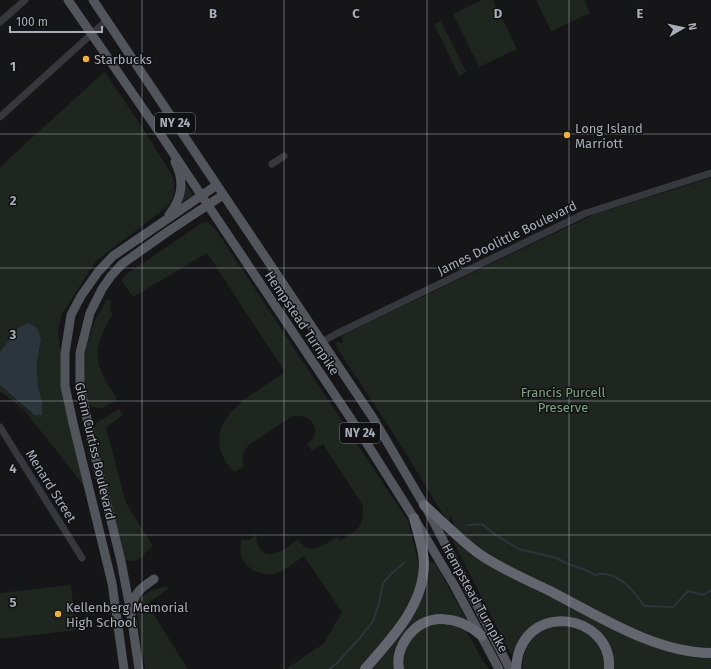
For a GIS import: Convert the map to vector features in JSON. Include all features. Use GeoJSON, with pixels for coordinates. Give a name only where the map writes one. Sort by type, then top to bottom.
{"type":"FeatureCollection","features":[{"type":"Feature","properties":{"kind":"highway"},"geometry":{"type":"LineString","coordinates":[[424,505],[479,554],[505,569],[635,634],[675,648],[693,652],[711,653]]}},
{"type":"Feature","properties":{"kind":"highway"},"geometry":{"type":"LineString","coordinates":[[365,669],[406,619],[415,602],[421,583],[424,562],[414,518]]}},
{"type":"Feature","properties":{"kind":"highway"},"geometry":{"type":"LineString","coordinates":[[399,669],[399,655],[403,643],[414,629],[426,622],[440,619],[454,620],[473,628],[482,636]]}},
{"type":"Feature","properties":{"kind":"highway"},"geometry":{"type":"LineString","coordinates":[[516,669],[518,650],[528,635],[546,624],[556,621],[578,624],[589,629],[598,637],[605,647],[609,659],[609,669]]}},
{"type":"Feature","properties":{"kind":"main road","name":"Hempstead Turnpike"},"geometry":{"type":"LineString","coordinates":[[68,0],[359,432],[414,518],[482,636],[499,669]]}},
{"type":"Feature","properties":{"kind":"main road","name":"Hempstead Turnpike"},"geometry":{"type":"LineString","coordinates":[[93,0],[373,418],[424,505],[510,669]]}},
{"type":"Feature","properties":{"kind":"main road"},"geometry":{"type":"LineString","coordinates":[[161,136],[177,166],[181,181],[181,194],[177,205],[164,222]]}},
{"type":"Feature","properties":{"kind":"main road","name":"Glenn Curtiss Boulevard"},"geometry":{"type":"LineString","coordinates":[[124,669],[112,583],[65,386],[65,353],[71,315],[81,296],[102,268],[114,256],[216,185]]}},
{"type":"Feature","properties":{"kind":"main road","name":"Glenn Curtiss Boulevard"},"geometry":{"type":"LineString","coordinates":[[138,669],[130,608],[121,562],[91,442],[80,385],[80,353],[90,313],[102,289],[111,276],[122,264],[223,196]]}},
{"type":"Feature","properties":{"kind":"main road"},"geometry":{"type":"LineString","coordinates":[[102,268],[111,276]]}},
{"type":"Feature","properties":{"kind":"main road"},"geometry":{"type":"LineString","coordinates":[[130,608],[134,596],[138,590],[154,579]]}},
{"type":"Feature","properties":{"kind":"main road"},"geometry":{"type":"LineString","coordinates":[[121,648],[132,658],[138,669]]}},
{"type":"Feature","properties":{"kind":"street"},"geometry":{"type":"LineString","coordinates":[[0,22],[24,0]]}},
{"type":"Feature","properties":{"kind":"street"},"geometry":{"type":"LineString","coordinates":[[0,117],[106,20]]}},
{"type":"Feature","properties":{"kind":"street"},"geometry":{"type":"LineString","coordinates":[[272,164],[284,156]]}},
{"type":"Feature","properties":{"kind":"street","name":"James Doolittle Boulevard"},"geometry":{"type":"LineString","coordinates":[[322,342],[586,213],[711,173]]}},
{"type":"Feature","properties":{"kind":"street","name":"Menard Street"},"geometry":{"type":"LineString","coordinates":[[0,427],[82,558]]}},
{"type":"Feature","properties":{"kind":"green space"},"geometry":{"type":"Polygon","coordinates":[[[482,0],[493,0],[517,49],[479,67],[453,14],[482,0]]]}},
{"type":"Feature","properties":{"kind":"green space"},"geometry":{"type":"Polygon","coordinates":[[[536,0],[584,0],[590,13],[551,31],[536,0]]]}},
{"type":"Feature","properties":{"kind":"green space"},"geometry":{"type":"Polygon","coordinates":[[[441,21],[466,72],[459,76],[434,24],[441,21]]]}},
{"type":"Feature","properties":{"kind":"green space"},"geometry":{"type":"Polygon","coordinates":[[[104,71],[172,175],[174,182],[174,193],[168,206],[96,261],[62,314],[58,330],[63,379],[89,492],[24,410],[0,391],[0,385],[33,415],[42,403],[38,371],[41,339],[18,328],[0,352],[0,167],[104,71]]]}},
{"type":"Feature","properties":{"kind":"green space","name":"Francis Purcell Preserve"},"geometry":{"type":"Polygon","coordinates":[[[711,178],[711,649],[692,648],[669,643],[622,624],[482,553],[454,528],[452,516],[449,522],[439,508],[399,442],[337,348],[336,344],[338,340],[340,343],[343,342],[341,337],[345,334],[595,214],[711,178]]]}},
{"type":"Feature","properties":{"kind":"green space"},"geometry":{"type":"Polygon","coordinates":[[[183,180],[193,195],[179,204],[183,180]]]}},
{"type":"Feature","properties":{"kind":"green space"},"geometry":{"type":"Polygon","coordinates":[[[208,222],[218,233],[408,521],[418,561],[421,561],[420,577],[406,612],[362,669],[286,669],[324,643],[342,612],[304,556],[275,574],[266,574],[257,572],[249,567],[243,560],[240,552],[242,539],[250,540],[257,532],[256,537],[258,545],[263,552],[267,554],[279,552],[298,539],[306,548],[316,548],[337,537],[340,541],[356,530],[363,518],[362,504],[323,444],[312,451],[307,444],[315,434],[315,429],[314,424],[306,417],[293,416],[249,445],[243,455],[244,466],[235,472],[229,466],[221,453],[219,439],[220,431],[231,412],[243,400],[285,372],[207,253],[133,297],[121,280],[128,273],[202,223],[208,222]]]}},
{"type":"Feature","properties":{"kind":"green space"},"geometry":{"type":"Polygon","coordinates":[[[107,300],[111,301],[110,310],[113,314],[101,338],[98,348],[98,358],[103,376],[117,398],[107,406],[97,408],[89,405],[86,392],[84,367],[86,347],[95,320],[107,300]]]}},
{"type":"Feature","properties":{"kind":"green space"},"geometry":{"type":"Polygon","coordinates":[[[119,409],[123,415],[106,428],[126,503],[153,546],[140,558],[133,561],[123,559],[93,431],[96,423],[119,409]]]}},
{"type":"Feature","properties":{"kind":"green space"},"geometry":{"type":"Polygon","coordinates":[[[453,538],[456,543],[460,541],[623,632],[711,656],[711,669],[614,669],[610,648],[598,631],[581,620],[560,617],[549,618],[542,621],[515,655],[510,653],[452,539],[453,538]]]}},
{"type":"Feature","properties":{"kind":"green space"},"geometry":{"type":"Polygon","coordinates":[[[427,561],[435,563],[466,619],[420,622],[418,620],[406,634],[397,669],[370,669],[401,631],[427,561]]]}},
{"type":"Feature","properties":{"kind":"green space"},"geometry":{"type":"Polygon","coordinates":[[[71,585],[76,630],[0,639],[0,593],[71,585]]]}},
{"type":"Feature","properties":{"kind":"green space"},"geometry":{"type":"Polygon","coordinates":[[[167,586],[168,589],[147,604],[188,669],[145,669],[135,601],[152,590],[167,586]]]}},
{"type":"Feature","properties":{"kind":"green space"},"geometry":{"type":"Polygon","coordinates":[[[445,622],[459,626],[467,633],[489,669],[402,669],[404,651],[411,635],[425,625],[445,622]]]}},
{"type":"Feature","properties":{"kind":"green space"},"geometry":{"type":"Polygon","coordinates":[[[555,624],[583,628],[603,648],[606,669],[522,669],[528,639],[555,624]]]}},
{"type":"Feature","properties":{"kind":"shaded area"},"geometry":{"type":"Polygon","coordinates":[[[28,323],[37,328],[41,339],[37,364],[42,415],[34,415],[0,385],[0,352],[18,328],[28,323]]]}},
{"type":"Feature","properties":{"kind":"waterway"},"geometry":{"type":"LineString","coordinates":[[468,525],[482,524],[494,534],[519,549],[556,558],[595,575],[603,574],[617,578],[635,593],[644,606],[673,607],[688,591],[703,595],[711,590]]}},
{"type":"Feature","properties":{"kind":"waterway"},"geometry":{"type":"LineString","coordinates":[[329,669],[336,664],[359,639],[373,621],[379,603],[383,583],[404,563]]}},
{"type":"Feature","properties":{"kind":"place","name":"Starbucks"},"geometry":{"type":"Point","coordinates":[86,59]}},
{"type":"Feature","properties":{"kind":"place","name":"Long Island Marriott"},"geometry":{"type":"Point","coordinates":[567,135]}},
{"type":"Feature","properties":{"kind":"place","name":"Kellenberg Memorial High School"},"geometry":{"type":"Point","coordinates":[58,614]}}]}
